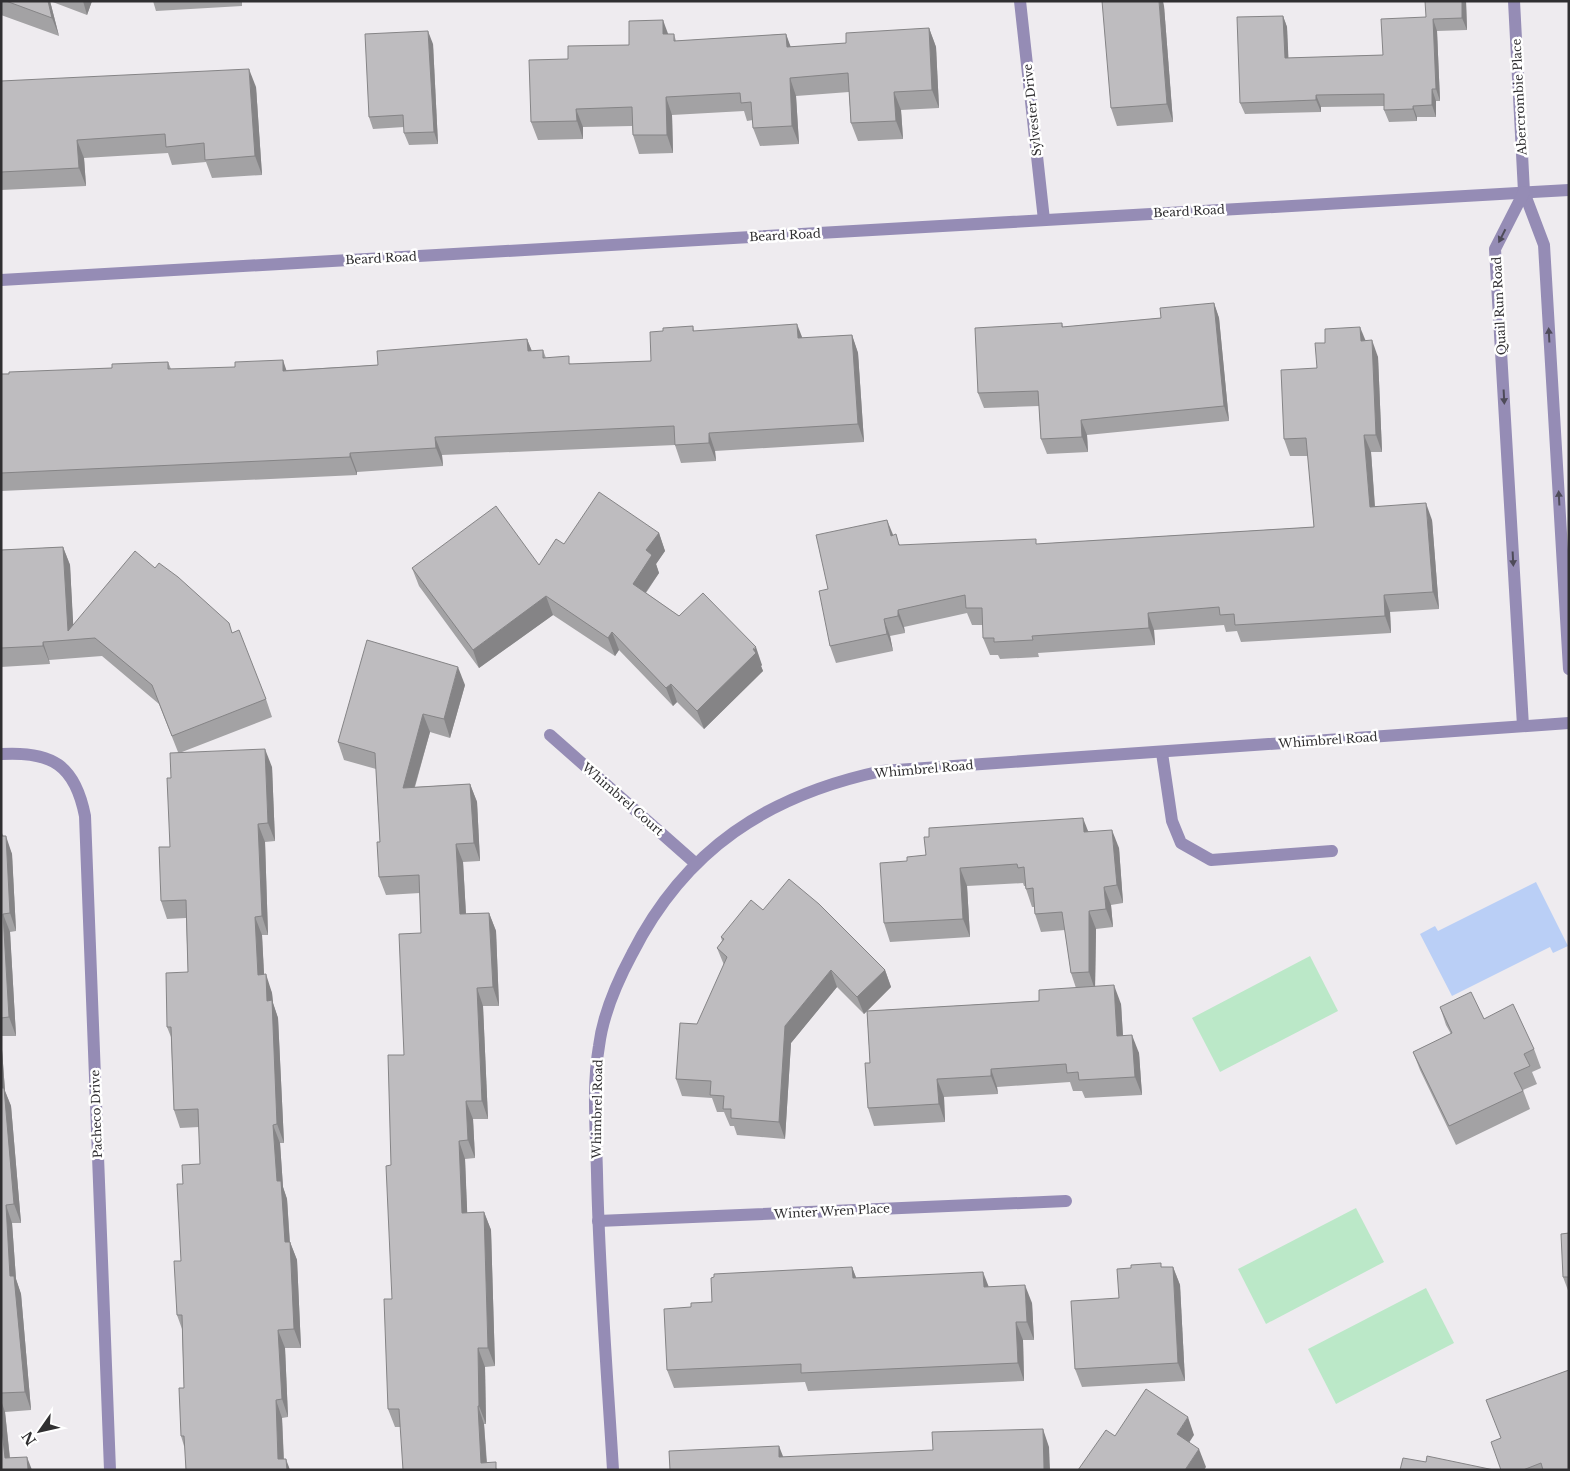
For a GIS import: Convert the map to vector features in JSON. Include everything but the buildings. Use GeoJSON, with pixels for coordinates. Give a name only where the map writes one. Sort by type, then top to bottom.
{"type":"FeatureCollection","features":[{"type":"Feature","properties":{"kind":"street","name":"Sylvester Drive"},"geometry":{"type":"LineString","coordinates":[[1020,1],[1044,220]]}},
{"type":"Feature","properties":{"kind":"street","name":"Abercrombie Place"},"geometry":{"type":"LineString","coordinates":[[1514,1],[1524,192]]}},
{"type":"Feature","properties":{"kind":"street","name":"Beard Road"},"geometry":{"type":"LineString","coordinates":[[1,280],[1569,190]]}},
{"type":"Feature","properties":{"kind":"street"},"geometry":{"type":"LineString","coordinates":[[1524,192],[1544,245],[1569,669]]}},
{"type":"Feature","properties":{"kind":"street","name":"Quail Run Road"},"geometry":{"type":"LineString","coordinates":[[1523,726],[1495,249],[1524,192]]}},
{"type":"Feature","properties":{"kind":"street","name":"Whimbrel Road"},"geometry":{"type":"LineString","coordinates":[[613,1470],[598,1221],[595,1084],[599,1044],[623,971],[642,934],[667,896],[695,863],[735,831],[759,816],[814,790],[847,778],[882,770],[1162,753],[1569,723]]}},
{"type":"Feature","properties":{"kind":"street","name":"Whimbrel Court"},"geometry":{"type":"LineString","coordinates":[[550,736],[695,863]]}},
{"type":"Feature","properties":{"kind":"street"},"geometry":{"type":"LineString","coordinates":[[1162,753],[1172,821],[1181,843],[1211,860],[1332,851]]}},
{"type":"Feature","properties":{"kind":"street","name":"Pacheco Drive"},"geometry":{"type":"LineString","coordinates":[[1,754],[37,754],[60,766],[76,786],[85,816],[110,1470]]}},
{"type":"Feature","properties":{"kind":"street","name":"Winter Wren Place"},"geometry":{"type":"LineString","coordinates":[[598,1221],[1066,1200]]}},
{"type":"Feature","properties":{"kind":"green space"},"geometry":{"type":"Polygon","coordinates":[[[1310,956],[1338,1011],[1220,1072],[1192,1018],[1310,956]]]}},
{"type":"Feature","properties":{"kind":"green space"},"geometry":{"type":"Polygon","coordinates":[[[1356,1208],[1384,1262],[1266,1324],[1238,1269],[1356,1208]]]}},
{"type":"Feature","properties":{"kind":"green space"},"geometry":{"type":"Polygon","coordinates":[[[1426,1288],[1454,1343],[1336,1404],[1308,1349],[1426,1288]]]}},
{"type":"Feature","properties":{"kind":"water"},"geometry":{"type":"Polygon","coordinates":[[[1536,882],[1568,946],[1553,953],[1550,947],[1452,996],[1420,934],[1435,926],[1438,931],[1536,882]]]}}]}
